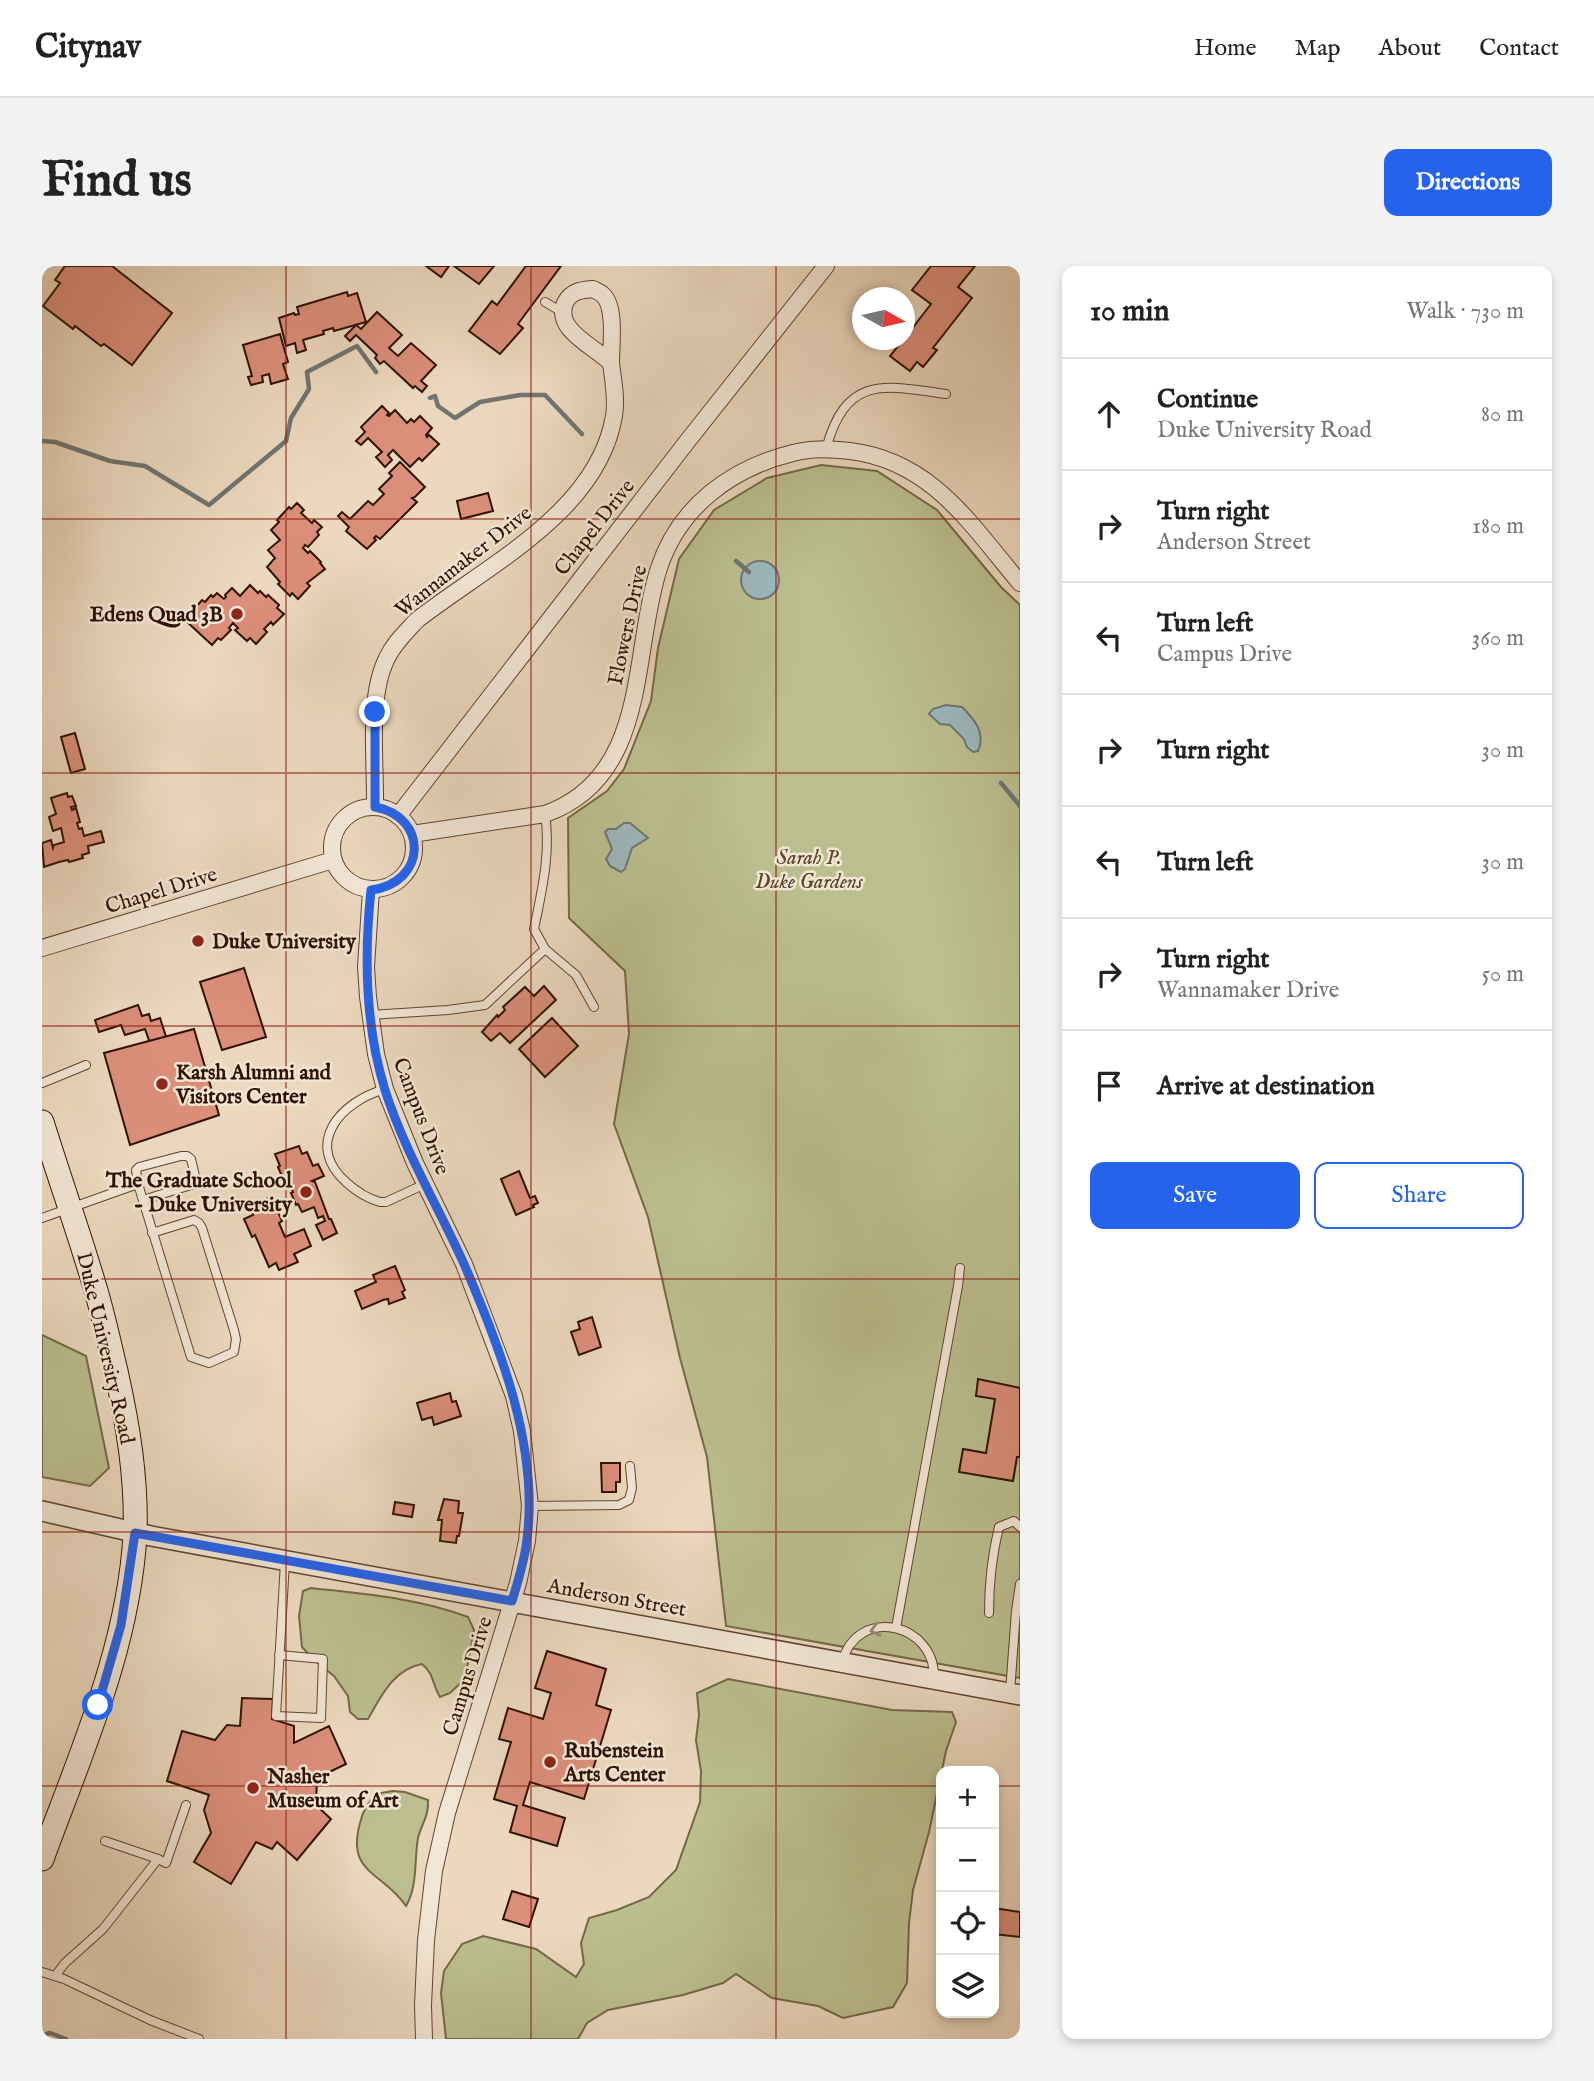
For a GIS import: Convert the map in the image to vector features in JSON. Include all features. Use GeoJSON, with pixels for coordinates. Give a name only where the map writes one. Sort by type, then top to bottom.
{"type":"FeatureCollection","features":[{"type":"Feature","properties":{"kind":"main road","name":"Duke University Road"},"geometry":{"type":"LineString","coordinates":[[42,1122],[95,1286],[127,1419],[135,1533],[121,1625],[110,1665],[42,1859]]}},
{"type":"Feature","properties":{"kind":"street","name":"Chapel Drive"},"geometry":{"type":"LineString","coordinates":[[398,816],[826,266]]}},
{"type":"Feature","properties":{"kind":"street","name":"Wannamaker Drive"},"geometry":{"type":"LineString","coordinates":[[375,807],[376,691],[391,650],[417,620],[528,540],[584,483],[603,450],[615,413],[609,304],[603,295],[593,289],[572,293],[562,313]]}},
{"type":"Feature","properties":{"kind":"street"},"geometry":{"type":"LineString","coordinates":[[562,313],[569,330],[611,363]]}},
{"type":"Feature","properties":{"kind":"street","name":"Flowers Drive"},"geometry":{"type":"LineString","coordinates":[[412,834],[545,814],[564,806],[592,785],[619,747],[625,732],[652,596],[659,568],[669,545],[685,519],[707,495],[739,472],[775,457],[810,449],[872,454],[921,475],[968,521],[1020,583]]}},
{"type":"Feature","properties":{"kind":"street"},"geometry":{"type":"LineString","coordinates":[[362,808],[387,809],[398,816],[407,824],[412,834],[414,848],[407,873],[385,888],[371,890],[348,881],[333,860],[334,834],[340,823],[362,808]]}},
{"type":"Feature","properties":{"kind":"street","name":"Chapel Drive"},"geometry":{"type":"LineString","coordinates":[[42,948],[333,860]]}},
{"type":"Feature","properties":{"kind":"street","name":"Campus Drive"},"geometry":{"type":"LineString","coordinates":[[371,890],[366,967],[370,1015],[384,1089],[425,1184],[464,1264],[514,1396],[522,1431],[530,1506],[527,1541],[512,1601],[447,1813],[434,1871],[426,1940],[424,2039]]}},
{"type":"Feature","properties":{"kind":"street","name":"Anderson Street"},"geometry":{"type":"LineString","coordinates":[[42,1511],[135,1533],[1015,1694]]}},
{"type":"Feature","properties":{"kind":"lane"},"geometry":{"type":"LineString","coordinates":[[545,302],[562,313]]}},
{"type":"Feature","properties":{"kind":"lane"},"geometry":{"type":"LineString","coordinates":[[826,449],[833,426],[844,406],[856,397],[880,388],[905,388],[946,394]]}},
{"type":"Feature","properties":{"kind":"lane"},"geometry":{"type":"LineString","coordinates":[[545,814],[548,834],[545,875],[534,929],[545,948],[576,975],[594,1007]]}},
{"type":"Feature","properties":{"kind":"lane"},"geometry":{"type":"LineString","coordinates":[[370,1015],[485,1005],[545,948]]}},
{"type":"Feature","properties":{"kind":"lane"},"geometry":{"type":"LineString","coordinates":[[42,1083],[86,1065]]}},
{"type":"Feature","properties":{"kind":"lane"},"geometry":{"type":"LineString","coordinates":[[384,1089],[376,1091],[337,1117],[328,1134],[328,1154],[332,1164],[338,1175],[352,1187],[376,1201],[386,1202],[425,1184]]}},
{"type":"Feature","properties":{"kind":"lane"},"geometry":{"type":"LineString","coordinates":[[143,1200],[194,1184],[196,1180],[191,1159],[181,1156],[139,1167],[136,1170],[138,1184],[152,1233],[191,1357],[209,1363],[234,1352],[234,1329],[202,1227],[194,1220],[152,1233]]}},
{"type":"Feature","properties":{"kind":"lane"},"geometry":{"type":"LineString","coordinates":[[42,1218],[138,1184]]}},
{"type":"Feature","properties":{"kind":"lane"},"geometry":{"type":"LineString","coordinates":[[896,1628],[960,1268]]}},
{"type":"Feature","properties":{"kind":"lane"},"geometry":{"type":"LineString","coordinates":[[530,1506],[619,1506],[629,1500],[632,1488],[630,1466]]}},
{"type":"Feature","properties":{"kind":"lane"},"geometry":{"type":"LineString","coordinates":[[989,1613],[991,1569],[999,1527],[1014,1521],[1020,1527]]}},
{"type":"Feature","properties":{"kind":"lane"},"geometry":{"type":"LineString","coordinates":[[279,1655],[323,1659],[321,1718],[276,1716],[279,1655],[285,1559]]}},
{"type":"Feature","properties":{"kind":"lane"},"geometry":{"type":"LineString","coordinates":[[1015,1694],[1020,1584]]}},
{"type":"Feature","properties":{"kind":"lane"},"geometry":{"type":"LineString","coordinates":[[842,1662],[847,1647],[862,1633],[876,1628],[896,1628],[913,1635],[926,1648],[935,1666],[934,1680]]}},
{"type":"Feature","properties":{"kind":"lane"},"geometry":{"type":"LineString","coordinates":[[105,1840],[166,1863],[186,1805]]}},
{"type":"Feature","properties":{"kind":"lane"},"geometry":{"type":"LineString","coordinates":[[55,1976],[65,1963],[103,1929],[158,1858]]}},
{"type":"Feature","properties":{"kind":"lane"},"geometry":{"type":"LineString","coordinates":[[42,1972],[64,1979],[150,2020],[199,2039]]}},
{"type":"Feature","properties":{"kind":"green space","name":"Sarah P. Duke Gardens"},"geometry":{"type":"Polygon","coordinates":[[[821,465],[877,471],[937,510],[1001,587],[1020,605],[1020,1678],[726,1626],[707,1457],[680,1358],[648,1217],[614,1124],[629,1034],[625,971],[569,918],[568,818],[607,791],[624,769],[651,701],[658,648],[679,559],[714,510],[767,478],[821,465]]]}},
{"type":"Feature","properties":{"kind":"green space"},"geometry":{"type":"Polygon","coordinates":[[[42,1335],[86,1356],[109,1468],[90,1486],[42,1477],[42,1335]]]}},
{"type":"Feature","properties":{"kind":"green space"},"geometry":{"type":"Polygon","coordinates":[[[311,1588],[410,1601],[468,1617],[474,1630],[465,1679],[450,1693],[440,1697],[426,1668],[422,1664],[412,1667],[389,1685],[368,1719],[358,1719],[350,1712],[348,1696],[334,1676],[302,1647],[299,1616],[303,1591],[311,1588]]]}},
{"type":"Feature","properties":{"kind":"green space"},"geometry":{"type":"Polygon","coordinates":[[[728,1679],[892,1710],[952,1712],[956,1722],[943,1766],[936,1766],[936,1799],[913,1890],[907,1983],[893,2007],[843,2018],[818,2006],[772,1998],[736,1974],[723,1983],[683,1995],[608,2010],[587,2023],[578,2039],[446,2039],[441,1993],[444,1971],[462,1944],[483,1936],[536,1949],[576,1977],[584,1964],[581,1943],[589,1918],[649,1897],[676,1870],[700,1802],[701,1771],[696,1740],[699,1715],[697,1693],[728,1679]]]}},
{"type":"Feature","properties":{"kind":"green space"},"geometry":{"type":"Polygon","coordinates":[[[393,1791],[428,1800],[418,1838],[412,1890],[406,1906],[397,1894],[369,1870],[358,1853],[357,1840],[366,1807],[378,1794],[393,1791]]]}},
{"type":"Feature","properties":{"kind":"water"},"geometry":{"type":"Polygon","coordinates":[[[760,561],[774,566],[779,580],[774,594],[760,599],[746,594],[741,580],[746,566],[760,561]]]}},
{"type":"Feature","properties":{"kind":"water"},"geometry":{"type":"Polygon","coordinates":[[[946,705],[962,707],[975,722],[981,738],[978,751],[973,752],[967,747],[964,739],[950,725],[940,724],[929,714],[933,709],[946,705]]]}},
{"type":"Feature","properties":{"kind":"water"},"geometry":{"type":"Polygon","coordinates":[[[630,823],[648,838],[632,848],[625,869],[621,872],[610,866],[606,859],[612,849],[605,832],[630,823]]]}},
{"type":"Feature","properties":{"kind":"building"},"geometry":{"type":"Polygon","coordinates":[[[65,266],[112,266],[172,313],[132,365],[75,326],[73,329],[43,306],[60,283],[55,280],[65,266]]]}},
{"type":"Feature","properties":{"kind":"building"},"geometry":{"type":"Polygon","coordinates":[[[426,266],[449,266],[441,277],[426,266]]]}},
{"type":"Feature","properties":{"kind":"building"},"geometry":{"type":"Polygon","coordinates":[[[454,266],[494,266],[479,284],[454,266]]]}},
{"type":"Feature","properties":{"kind":"building"},"geometry":{"type":"Polygon","coordinates":[[[526,266],[561,266],[518,324],[523,328],[500,354],[469,331],[492,301],[497,305],[526,266]]]}},
{"type":"Feature","properties":{"kind":"building"},"geometry":{"type":"Polygon","coordinates":[[[931,266],[975,266],[958,287],[972,298],[933,348],[937,350],[923,367],[917,362],[910,371],[890,356],[895,350],[915,350],[915,325],[931,304],[915,292],[914,287],[931,266]]]}},
{"type":"Feature","properties":{"kind":"building"},"geometry":{"type":"Polygon","coordinates":[[[347,292],[348,296],[357,293],[366,322],[334,331],[333,328],[323,331],[324,334],[303,340],[306,350],[297,353],[295,343],[286,346],[279,318],[299,314],[297,307],[347,292]]]}},
{"type":"Feature","properties":{"kind":"building"},"geometry":{"type":"Polygon","coordinates":[[[377,312],[402,335],[389,348],[398,356],[411,343],[436,365],[421,381],[427,386],[422,392],[415,386],[413,388],[384,361],[380,364],[375,358],[377,355],[356,335],[350,341],[345,336],[356,325],[361,329],[377,312]]]}},
{"type":"Feature","properties":{"kind":"building"},"geometry":{"type":"Polygon","coordinates":[[[280,334],[288,362],[283,364],[288,379],[271,384],[269,374],[262,376],[263,382],[251,385],[248,377],[252,376],[243,345],[280,334]]]}},
{"type":"Feature","properties":{"kind":"building"},"geometry":{"type":"Polygon","coordinates":[[[382,406],[389,413],[387,415],[395,410],[407,423],[411,419],[414,422],[420,416],[432,428],[427,437],[429,435],[439,444],[422,461],[419,458],[410,467],[393,450],[388,455],[392,460],[385,467],[376,457],[382,452],[368,438],[361,445],[356,441],[365,432],[361,427],[382,406]]]}},
{"type":"Feature","properties":{"kind":"building"},"geometry":{"type":"Polygon","coordinates":[[[400,462],[425,487],[412,498],[417,502],[380,539],[376,536],[376,540],[367,549],[346,531],[349,527],[338,516],[342,512],[350,519],[368,501],[373,505],[384,494],[379,489],[392,476],[389,473],[400,462]]]}},
{"type":"Feature","properties":{"kind":"building"},"geometry":{"type":"Polygon","coordinates":[[[488,493],[493,511],[461,519],[457,501],[488,493]]]}},
{"type":"Feature","properties":{"kind":"building"},"geometry":{"type":"Polygon","coordinates":[[[297,503],[304,510],[301,513],[312,523],[314,520],[322,527],[317,532],[319,535],[308,547],[305,545],[303,548],[308,553],[310,551],[325,569],[307,583],[310,586],[298,599],[292,593],[290,596],[278,584],[280,582],[267,567],[275,558],[268,550],[280,540],[271,530],[289,507],[291,509],[297,503]]]}},
{"type":"Feature","properties":{"kind":"building","name":"Edens Quad 3B"},"geometry":{"type":"Polygon","coordinates":[[[250,585],[258,593],[260,591],[266,597],[268,595],[284,614],[273,625],[271,622],[264,629],[267,632],[256,644],[250,638],[247,641],[235,630],[238,628],[233,623],[229,628],[231,630],[212,645],[186,621],[202,600],[205,602],[217,593],[224,599],[232,588],[240,596],[250,585]]]}},
{"type":"Feature","properties":{"kind":"building"},"geometry":{"type":"Polygon","coordinates":[[[75,733],[85,769],[71,773],[61,737],[75,733]]]}},
{"type":"Feature","properties":{"kind":"building"},"geometry":{"type":"Polygon","coordinates":[[[67,793],[68,797],[72,796],[76,806],[71,807],[72,810],[76,808],[80,822],[77,823],[84,836],[101,831],[104,842],[88,846],[89,853],[82,855],[83,858],[44,867],[42,843],[51,840],[53,848],[54,845],[64,842],[61,828],[53,831],[49,817],[56,814],[51,798],[67,793]]]}},
{"type":"Feature","properties":{"kind":"building"},"geometry":{"type":"Polygon","coordinates":[[[244,968],[266,1037],[222,1050],[200,982],[244,968]]]}},
{"type":"Feature","properties":{"kind":"building"},"geometry":{"type":"Polygon","coordinates":[[[544,986],[556,1000],[510,1043],[500,1033],[491,1041],[482,1032],[525,987],[534,996],[544,986]]]}},
{"type":"Feature","properties":{"kind":"building"},"geometry":{"type":"Polygon","coordinates":[[[138,1005],[142,1016],[149,1014],[151,1021],[160,1018],[170,1049],[154,1055],[145,1029],[125,1035],[121,1025],[99,1032],[95,1020],[138,1005]]]}},
{"type":"Feature","properties":{"kind":"building"},"geometry":{"type":"Polygon","coordinates":[[[552,1018],[578,1046],[545,1077],[519,1049],[552,1018]]]}},
{"type":"Feature","properties":{"kind":"building","name":"Karsh Alumni and Visitors Center"},"geometry":{"type":"Polygon","coordinates":[[[194,1029],[219,1115],[130,1145],[104,1053],[194,1029]]]}},
{"type":"Feature","properties":{"kind":"building","name":"The Graduate School - Duke University"},"geometry":{"type":"Polygon","coordinates":[[[299,1146],[302,1154],[307,1152],[313,1166],[318,1164],[324,1176],[312,1181],[315,1182],[337,1233],[323,1240],[316,1225],[325,1221],[323,1216],[318,1218],[314,1207],[302,1212],[298,1204],[296,1205],[287,1177],[283,1179],[278,1167],[280,1166],[275,1154],[299,1146]]]}},
{"type":"Feature","properties":{"kind":"building"},"geometry":{"type":"Polygon","coordinates":[[[519,1171],[530,1198],[535,1196],[538,1203],[516,1215],[501,1179],[519,1171]]]}},
{"type":"Feature","properties":{"kind":"building"},"geometry":{"type":"Polygon","coordinates":[[[268,1198],[274,1210],[277,1209],[285,1237],[304,1229],[311,1246],[294,1254],[298,1262],[279,1270],[276,1263],[269,1267],[255,1235],[252,1237],[244,1219],[253,1215],[250,1206],[268,1198]]]}},
{"type":"Feature","properties":{"kind":"building"},"geometry":{"type":"Polygon","coordinates":[[[395,1266],[405,1290],[402,1292],[405,1298],[389,1304],[388,1299],[383,1300],[362,1309],[355,1291],[376,1282],[373,1275],[395,1266]]]}},
{"type":"Feature","properties":{"kind":"building"},"geometry":{"type":"Polygon","coordinates":[[[592,1317],[601,1347],[579,1355],[571,1332],[580,1329],[578,1322],[592,1317]]]}},
{"type":"Feature","properties":{"kind":"building"},"geometry":{"type":"Polygon","coordinates":[[[978,1379],[1020,1388],[1020,1457],[1017,1457],[1013,1481],[959,1472],[963,1449],[986,1453],[995,1399],[976,1396],[978,1379]]]}},
{"type":"Feature","properties":{"kind":"building"},"geometry":{"type":"Polygon","coordinates":[[[450,1393],[461,1416],[434,1425],[432,1417],[422,1420],[417,1403],[450,1393]]]}},
{"type":"Feature","properties":{"kind":"building"},"geometry":{"type":"Polygon","coordinates":[[[601,1463],[620,1463],[620,1482],[616,1482],[616,1492],[602,1492],[601,1463]]]}},
{"type":"Feature","properties":{"kind":"building"},"geometry":{"type":"Polygon","coordinates":[[[444,1499],[459,1501],[458,1513],[463,1513],[456,1543],[440,1541],[442,1520],[438,1520],[444,1499]]]}},
{"type":"Feature","properties":{"kind":"building"},"geometry":{"type":"Polygon","coordinates":[[[395,1502],[414,1505],[412,1517],[393,1514],[395,1502]]]}},
{"type":"Feature","properties":{"kind":"building","name":"Rubenstein Arts Center"},"geometry":{"type":"Polygon","coordinates":[[[547,1651],[606,1669],[596,1705],[611,1710],[584,1799],[530,1782],[523,1805],[565,1818],[557,1846],[510,1832],[517,1806],[494,1799],[511,1742],[499,1739],[508,1708],[543,1719],[551,1693],[535,1688],[547,1651]]]}},
{"type":"Feature","properties":{"kind":"building","name":"Nasher Museum of Art"},"geometry":{"type":"Polygon","coordinates":[[[242,1698],[273,1699],[272,1719],[294,1726],[294,1743],[329,1726],[346,1764],[317,1778],[316,1805],[331,1819],[297,1860],[277,1842],[272,1849],[256,1842],[231,1884],[194,1862],[211,1833],[204,1810],[209,1795],[167,1781],[182,1731],[215,1740],[227,1725],[240,1726],[242,1698]]]}},
{"type":"Feature","properties":{"kind":"building"},"geometry":{"type":"Polygon","coordinates":[[[512,1891],[538,1899],[529,1927],[503,1919],[512,1891]]]}},
{"type":"Feature","properties":{"kind":"building"},"geometry":{"type":"Polygon","coordinates":[[[999,1909],[1020,1912],[1020,1937],[999,1935],[999,1909]]]}},
{"type":"Feature","properties":{"kind":"waterway"},"geometry":{"type":"LineString","coordinates":[[42,441],[55,442],[110,461],[145,466],[209,505],[286,441],[291,418],[309,389],[307,372],[357,346],[376,372]]}},
{"type":"Feature","properties":{"kind":"waterway"},"geometry":{"type":"LineString","coordinates":[[430,398],[435,396],[438,406],[455,418],[480,402],[520,395],[545,395],[582,434]]}},
{"type":"Feature","properties":{"kind":"waterway"},"geometry":{"type":"LineString","coordinates":[[736,561],[749,572]]}},
{"type":"Feature","properties":{"kind":"waterway"},"geometry":{"type":"LineString","coordinates":[[1001,783],[1020,806]]}},
{"type":"Feature","properties":{"kind":"waterway"},"geometry":{"type":"LineString","coordinates":[[42,2035],[50,2033],[66,2039]]}},
{"type":"Feature","properties":{"kind":"place","name":"Edens Quad 3B"},"geometry":{"type":"Point","coordinates":[237,614]}},
{"type":"Feature","properties":{"kind":"place","name":"Duke University"},"geometry":{"type":"Point","coordinates":[198,941]}},
{"type":"Feature","properties":{"kind":"place","name":"Karsh Alumni and Visitors Center"},"geometry":{"type":"Point","coordinates":[162,1084]}},
{"type":"Feature","properties":{"kind":"place","name":"The Graduate School - Duke University"},"geometry":{"type":"Point","coordinates":[306,1192]}},
{"type":"Feature","properties":{"kind":"place","name":"Rubenstein Arts Center"},"geometry":{"type":"Point","coordinates":[550,1762]}},
{"type":"Feature","properties":{"kind":"place","name":"Nasher Museum of Art"},"geometry":{"type":"Point","coordinates":[253,1788]}},
{"type":"Feature","properties":{"kind":"route"},"geometry":{"type":"LineString","coordinates":[[98,1705],[121,1625],[135,1533],[512,1601],[518,1583],[527,1541],[530,1506],[522,1431],[514,1396],[464,1264],[415,1163],[384,1089],[371,1026],[366,967],[371,890],[385,888],[407,873],[414,848],[407,824],[387,809],[375,807],[375,712]]}}]}
